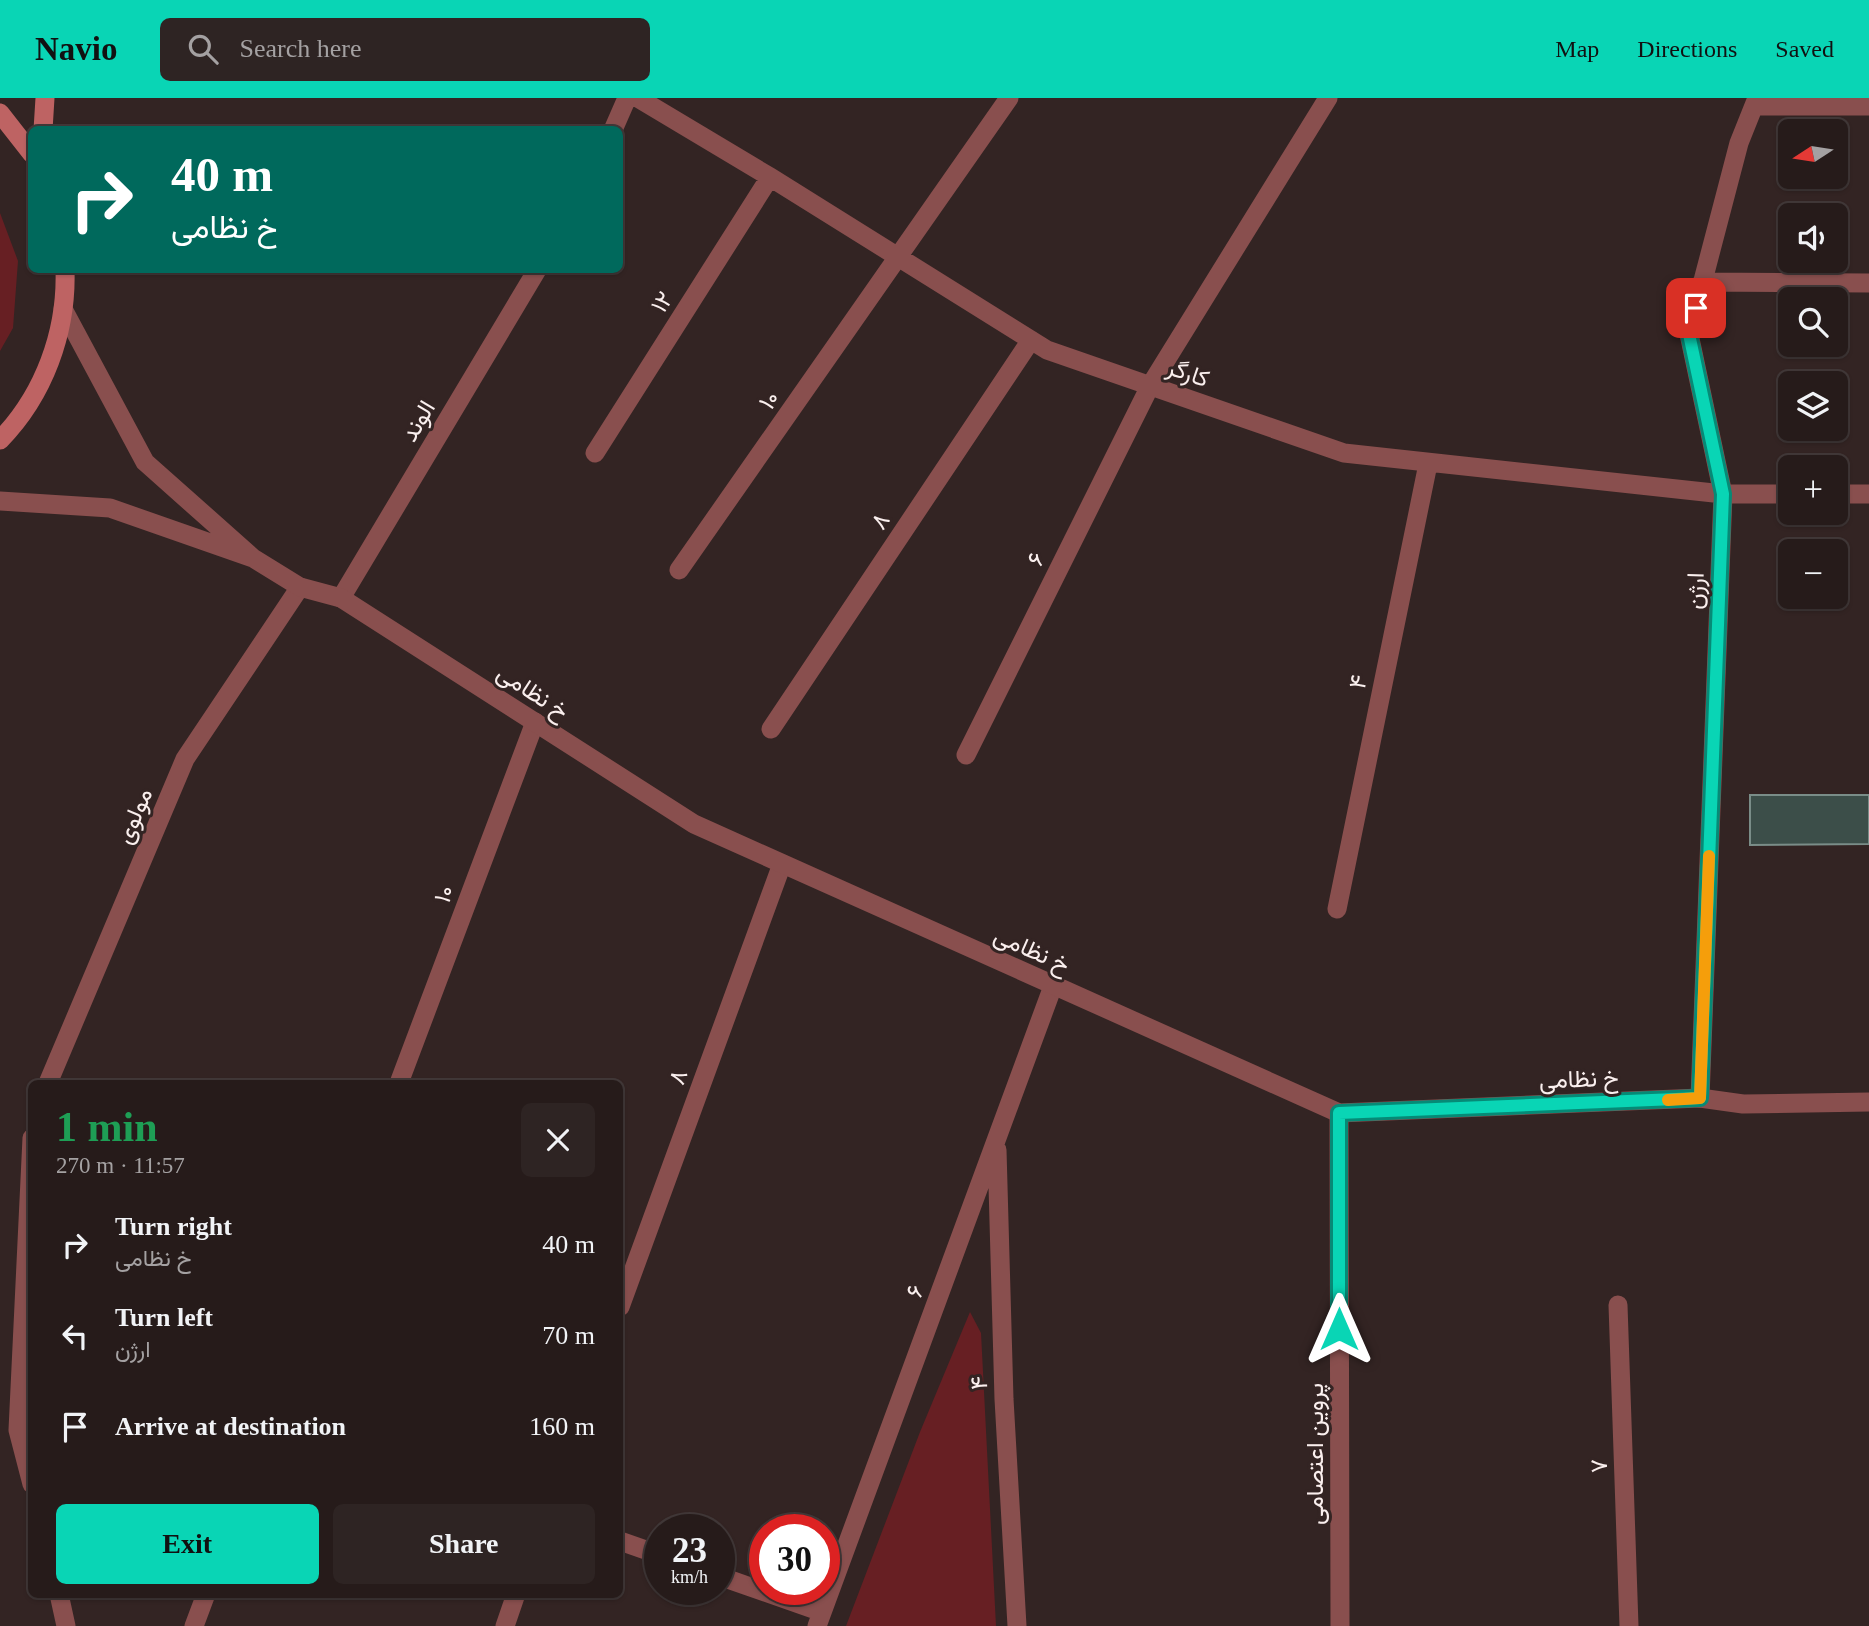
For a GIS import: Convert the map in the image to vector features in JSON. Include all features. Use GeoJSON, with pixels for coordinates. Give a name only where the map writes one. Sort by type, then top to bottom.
{"type":"FeatureCollection","features":[{"type":"Feature","properties":{"kind":"main road"},"geometry":{"type":"LineString","coordinates":[[43,126],[45,98]]}},
{"type":"Feature","properties":{"kind":"main road"},"geometry":{"type":"LineString","coordinates":[[0,113],[28,149]]}},
{"type":"Feature","properties":{"kind":"main road"},"geometry":{"type":"LineString","coordinates":[[0,440],[19,418],[40,384],[55,347],[63,309],[65,273]]}},
{"type":"Feature","properties":{"kind":"street"},"geometry":{"type":"LineString","coordinates":[[615,126],[626,98]]}},
{"type":"Feature","properties":{"kind":"street","name":"کارگر"},"geometry":{"type":"LineString","coordinates":[[638,98],[1047,350],[1150,386],[1344,453],[1723,494],[1778,494]]}},
{"type":"Feature","properties":{"kind":"street","name":"۱۰"},"geometry":{"type":"LineString","coordinates":[[679,570],[1009,98]]}},
{"type":"Feature","properties":{"kind":"street"},"geometry":{"type":"LineString","coordinates":[[1150,386],[1328,98]]}},
{"type":"Feature","properties":{"kind":"street"},"geometry":{"type":"LineString","coordinates":[[1755,102],[1869,106]]}},
{"type":"Feature","properties":{"kind":"street","name":"ارژن"},"geometry":{"type":"LineString","coordinates":[[1700,1098],[1723,494],[1689,334],[1739,143],[1755,102]]}},
{"type":"Feature","properties":{"kind":"street","name":"۱۲"},"geometry":{"type":"LineString","coordinates":[[595,453],[770,177]]}},
{"type":"Feature","properties":{"kind":"street","name":"الوند"},"geometry":{"type":"LineString","coordinates":[[341,598],[535,273]]}},
{"type":"Feature","properties":{"kind":"street"},"geometry":{"type":"LineString","coordinates":[[1702,282],[1869,283]]}},
{"type":"Feature","properties":{"kind":"street"},"geometry":{"type":"LineString","coordinates":[[63,309],[145,462],[253,558]]}},
{"type":"Feature","properties":{"kind":"street","name":"۸"},"geometry":{"type":"LineString","coordinates":[[771,729],[1031,340]]}},
{"type":"Feature","properties":{"kind":"street","name":"۶"},"geometry":{"type":"LineString","coordinates":[[966,755],[1150,386]]}},
{"type":"Feature","properties":{"kind":"street","name":"۴"},"geometry":{"type":"LineString","coordinates":[[1337,909],[1428,464]]}},
{"type":"Feature","properties":{"kind":"street"},"geometry":{"type":"LineString","coordinates":[[1848,494],[1869,494]]}},
{"type":"Feature","properties":{"kind":"street"},"geometry":{"type":"LineString","coordinates":[[0,501],[110,508],[253,558]]}},
{"type":"Feature","properties":{"kind":"street","name":"خ نظامی"},"geometry":{"type":"LineString","coordinates":[[253,558],[300,587],[341,598],[694,824],[1339,1113],[1700,1098],[1742,1104],[1869,1102]]}},
{"type":"Feature","properties":{"kind":"street","name":"مولوی"},"geometry":{"type":"LineString","coordinates":[[49,1080],[186,758],[300,587]]}},
{"type":"Feature","properties":{"kind":"street","name":"۱۰"},"geometry":{"type":"LineString","coordinates":[[400,1080],[535,722]]}},
{"type":"Feature","properties":{"kind":"street","name":"۸"},"geometry":{"type":"LineString","coordinates":[[623,1299],[782,864]]}},
{"type":"Feature","properties":{"kind":"street","name":"۶"},"geometry":{"type":"LineString","coordinates":[[820,1619],[1053,986]]}},
{"type":"Feature","properties":{"kind":"street","name":"پروین اعتصامی"},"geometry":{"type":"LineString","coordinates":[[1339,1113],[1339,1626]]}},
{"type":"Feature","properties":{"kind":"street","name":"۴"},"geometry":{"type":"LineString","coordinates":[[997,1139],[1004,1399],[1017,1626]]}},
{"type":"Feature","properties":{"kind":"street"},"geometry":{"type":"LineString","coordinates":[[28,1185],[10,1397],[28,1469]]}},
{"type":"Feature","properties":{"kind":"street","name":"۷"},"geometry":{"type":"LineString","coordinates":[[1618,1305],[1629,1626]]}},
{"type":"Feature","properties":{"kind":"street"},"geometry":{"type":"LineString","coordinates":[[623,1542],[644,1549]]}},
{"type":"Feature","properties":{"kind":"street"},"geometry":{"type":"LineString","coordinates":[[735,1583],[820,1619]]}},
{"type":"Feature","properties":{"kind":"street"},"geometry":{"type":"LineString","coordinates":[[60,1598],[66,1626]]}},
{"type":"Feature","properties":{"kind":"street"},"geometry":{"type":"LineString","coordinates":[[194,1626],[204,1598]]}},
{"type":"Feature","properties":{"kind":"street"},"geometry":{"type":"LineString","coordinates":[[505,1626],[515,1598]]}},
{"type":"Feature","properties":{"kind":"shaded area"},"geometry":{"type":"Polygon","coordinates":[[[0,213],[18,261],[13,328],[0,351],[0,213]]]}},
{"type":"Feature","properties":{"kind":"shaded area"},"geometry":{"type":"Polygon","coordinates":[[[970,1312],[981,1333],[996,1626],[846,1626],[920,1432],[970,1312]]]}},
{"type":"Feature","properties":{"kind":"building"},"geometry":{"type":"Polygon","coordinates":[[[1750,795],[1869,795],[1869,844],[1750,845],[1750,795]]]}},
{"type":"Feature","properties":{"kind":"slow traffic"},"geometry":{"type":"LineString","coordinates":[[1668,1100],[1700,1098],[1709,856]]}},
{"type":"Feature","properties":{"kind":"route"},"geometry":{"type":"LineString","coordinates":[[1339,1329],[1339,1113],[1700,1098],[1723,494],[1689,334],[1696,308]]}}]}
